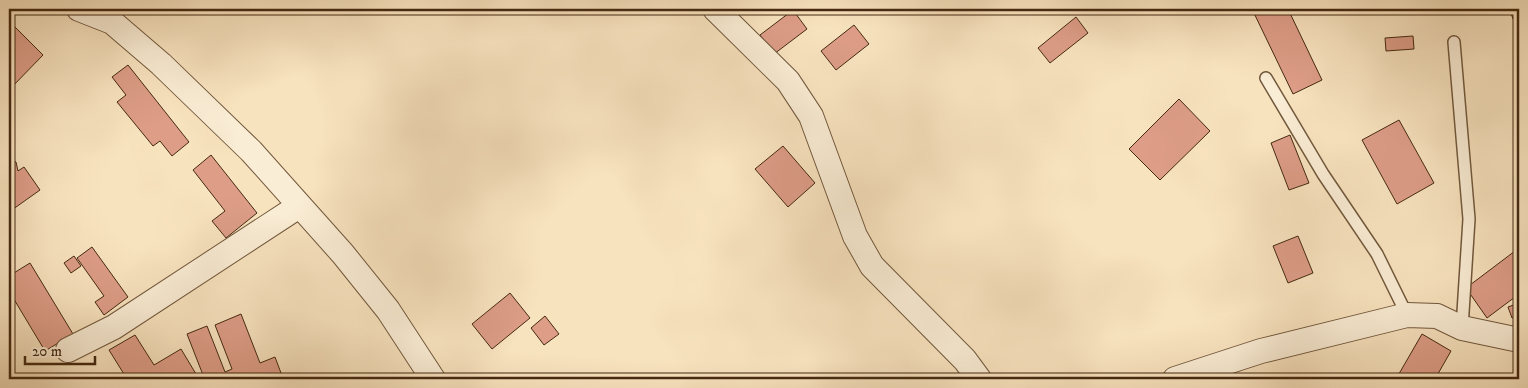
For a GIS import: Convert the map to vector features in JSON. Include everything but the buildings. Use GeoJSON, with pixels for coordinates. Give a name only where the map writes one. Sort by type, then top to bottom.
{"type":"FeatureCollection","features":[{"type":"Feature","properties":{"kind":"street"},"geometry":{"type":"LineString","coordinates":[[79,9],[112,22],[161,64],[251,151],[343,254],[388,310],[432,379]]}},
{"type":"Feature","properties":{"kind":"street"},"geometry":{"type":"LineString","coordinates":[[719,10],[788,80],[811,116],[855,236],[872,266],[965,360],[979,379]]}},
{"type":"Feature","properties":{"kind":"street"},"geometry":{"type":"LineString","coordinates":[[68,350],[114,327],[299,206]]}},
{"type":"Feature","properties":{"kind":"street"},"geometry":{"type":"LineString","coordinates":[[1175,379],[1261,352],[1407,315],[1436,316],[1462,328],[1519,340]]}},
{"type":"Feature","properties":{"kind":"lane"},"geometry":{"type":"LineString","coordinates":[[1454,42],[1469,219],[1462,328]]}},
{"type":"Feature","properties":{"kind":"lane"},"geometry":{"type":"LineString","coordinates":[[1266,78],[1323,174],[1377,254],[1407,315]]}}]}
